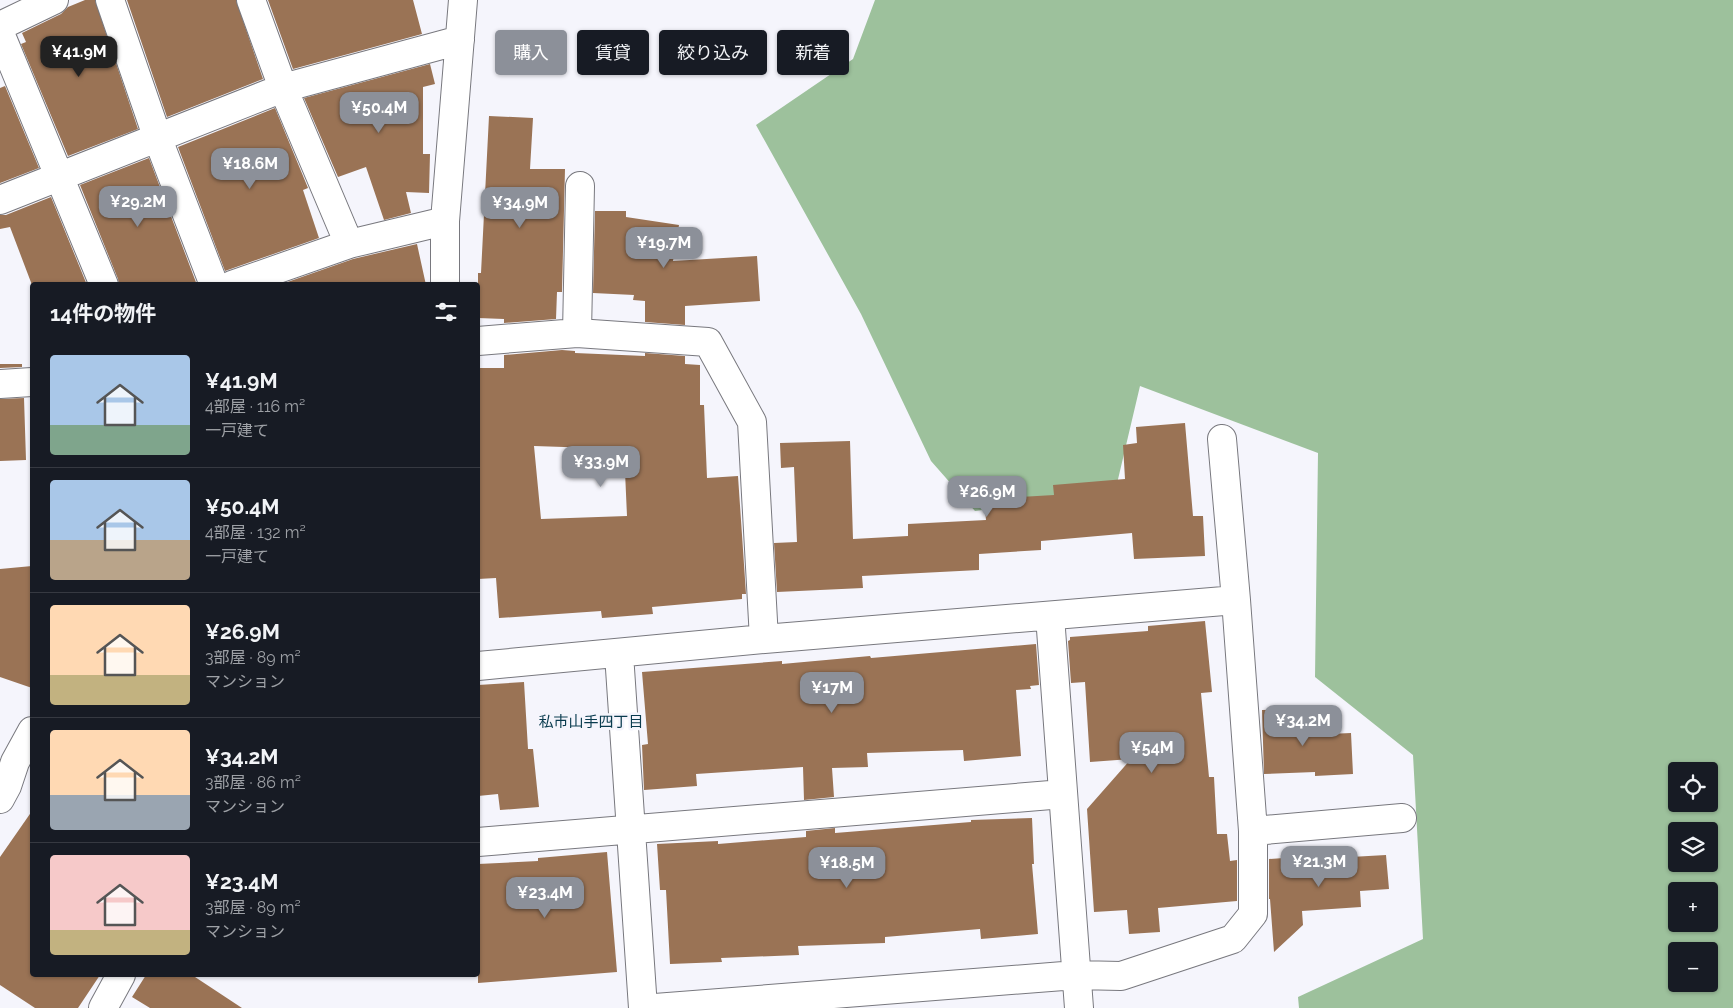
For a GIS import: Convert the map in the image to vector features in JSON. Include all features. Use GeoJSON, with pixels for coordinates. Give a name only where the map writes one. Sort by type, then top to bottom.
{"type":"FeatureCollection","features":[{"type":"Feature","properties":{"kind":"street"},"geometry":{"type":"LineString","coordinates":[[0,26],[54,0]]}},
{"type":"Feature","properties":{"kind":"street"},"geometry":{"type":"LineString","coordinates":[[110,0],[158,139],[213,282]]}},
{"type":"Feature","properties":{"kind":"street"},"geometry":{"type":"LineString","coordinates":[[251,0],[283,88],[348,244]]}},
{"type":"Feature","properties":{"kind":"street"},"geometry":{"type":"LineString","coordinates":[[445,282],[445,221],[463,0]]}},
{"type":"Feature","properties":{"kind":"street"},"geometry":{"type":"LineString","coordinates":[[0,33],[103,282]]}},
{"type":"Feature","properties":{"kind":"street"},"geometry":{"type":"LineString","coordinates":[[0,200],[283,88],[460,40]]}},
{"type":"Feature","properties":{"kind":"street"},"geometry":{"type":"LineString","coordinates":[[577,333],[580,186]]}},
{"type":"Feature","properties":{"kind":"street"},"geometry":{"type":"LineString","coordinates":[[240,282],[348,244],[445,221]]}},
{"type":"Feature","properties":{"kind":"street"},"geometry":{"type":"LineString","coordinates":[[480,341],[577,333],[708,342],[752,422],[764,640]]}},
{"type":"Feature","properties":{"kind":"street"},"geometry":{"type":"LineString","coordinates":[[0,384],[30,382]]}},
{"type":"Feature","properties":{"kind":"street"},"geometry":{"type":"LineString","coordinates":[[655,1008],[1076,975],[1121,976],[1233,939],[1253,914],[1254,831],[1222,440]]}},
{"type":"Feature","properties":{"kind":"street"},"geometry":{"type":"LineString","coordinates":[[480,666],[1236,600]]}},
{"type":"Feature","properties":{"kind":"street"},"geometry":{"type":"LineString","coordinates":[[1050,616],[1079,1008]]}},
{"type":"Feature","properties":{"kind":"street"},"geometry":{"type":"LineString","coordinates":[[618,654],[632,830],[643,1008]]}},
{"type":"Feature","properties":{"kind":"street"},"geometry":{"type":"LineString","coordinates":[[0,799],[7,786],[7,761],[30,733]]}},
{"type":"Feature","properties":{"kind":"street"},"geometry":{"type":"LineString","coordinates":[[480,842],[1063,794]]}},
{"type":"Feature","properties":{"kind":"street"},"geometry":{"type":"LineString","coordinates":[[1254,831],[1402,818]]}},
{"type":"Feature","properties":{"kind":"street"},"geometry":{"type":"LineString","coordinates":[[103,1008],[120,977]]}},
{"type":"Feature","properties":{"kind":"green space"},"geometry":{"type":"Polygon","coordinates":[[[875,0],[1733,0],[1733,1008],[1299,1008],[1298,997],[1423,939],[1413,755],[1315,677],[1318,453],[1140,386],[1115,492],[975,511],[931,461],[861,314],[756,125],[829,75],[849,75],[849,62],[853,59],[875,0]]]}},
{"type":"Feature","properties":{"kind":"building"},"geometry":{"type":"Polygon","coordinates":[[[85,0],[95,0],[138,129],[68,156],[21,44],[26,42],[22,33],[61,14],[68,7],[85,0]]]}},
{"type":"Feature","properties":{"kind":"building"},"geometry":{"type":"Polygon","coordinates":[[[127,0],[236,0],[263,79],[167,117],[127,0]]]}},
{"type":"Feature","properties":{"kind":"building"},"geometry":{"type":"Polygon","coordinates":[[[268,0],[413,0],[422,34],[293,69],[268,0]]]}},
{"type":"Feature","properties":{"kind":"building"},"geometry":{"type":"Polygon","coordinates":[[[430,64],[435,84],[423,87],[423,154],[430,154],[429,193],[406,192],[411,213],[384,220],[366,167],[338,177],[304,98],[430,64]]]}},
{"type":"Feature","properties":{"kind":"building"},"geometry":{"type":"Polygon","coordinates":[[[5,86],[39,168],[0,183],[0,88],[5,86]]]}},
{"type":"Feature","properties":{"kind":"building"},"geometry":{"type":"Polygon","coordinates":[[[275,108],[308,188],[303,190],[319,238],[225,271],[178,147],[275,108]]]}},
{"type":"Feature","properties":{"kind":"building"},"geometry":{"type":"Polygon","coordinates":[[[489,116],[533,118],[530,169],[565,169],[562,292],[557,292],[556,319],[504,323],[504,319],[480,318],[480,282],[478,282],[478,273],[481,273],[489,116]]]}},
{"type":"Feature","properties":{"kind":"building"},"geometry":{"type":"Polygon","coordinates":[[[149,158],[196,282],[118,282],[80,185],[149,158]]]}},
{"type":"Feature","properties":{"kind":"building"},"geometry":{"type":"Polygon","coordinates":[[[51,197],[86,282],[31,282],[10,227],[0,229],[0,215],[6,215],[51,197]]]}},
{"type":"Feature","properties":{"kind":"building"},"geometry":{"type":"Polygon","coordinates":[[[595,211],[626,211],[626,217],[679,225],[673,261],[757,256],[760,301],[685,306],[685,325],[645,322],[645,301],[633,300],[634,295],[593,293],[595,211]]]}},
{"type":"Feature","properties":{"kind":"building"},"geometry":{"type":"Polygon","coordinates":[[[417,244],[425,282],[288,282],[353,259],[417,244]]]}},
{"type":"Feature","properties":{"kind":"building"},"geometry":{"type":"Polygon","coordinates":[[[562,350],[575,351],[575,353],[645,356],[645,353],[685,356],[685,364],[700,365],[700,405],[704,405],[707,478],[738,476],[746,594],[742,594],[742,599],[652,607],[653,614],[602,618],[601,611],[499,618],[496,578],[480,579],[480,368],[504,368],[504,355],[562,350]],[[534,446],[541,519],[627,516],[624,449],[534,446]]]}},
{"type":"Feature","properties":{"kind":"building"},"geometry":{"type":"Polygon","coordinates":[[[0,364],[22,364],[22,367],[0,368],[0,364]]]}},
{"type":"Feature","properties":{"kind":"building"},"geometry":{"type":"Polygon","coordinates":[[[24,398],[26,460],[0,461],[0,399],[24,398]]]}},
{"type":"Feature","properties":{"kind":"building"},"geometry":{"type":"Polygon","coordinates":[[[1185,423],[1193,516],[1203,516],[1205,556],[1134,559],[1132,533],[1041,541],[1041,550],[979,554],[979,570],[862,576],[863,588],[777,592],[774,543],[797,542],[794,467],[781,468],[780,443],[850,441],[853,539],[908,536],[908,524],[986,520],[984,499],[1054,495],[1053,485],[1125,479],[1123,445],[1137,443],[1136,427],[1185,423]]]}},
{"type":"Feature","properties":{"kind":"building"},"geometry":{"type":"Polygon","coordinates":[[[30,566],[30,687],[0,677],[0,569],[30,566]]]}},
{"type":"Feature","properties":{"kind":"building"},"geometry":{"type":"Polygon","coordinates":[[[1205,621],[1212,692],[1201,693],[1209,777],[1214,777],[1217,834],[1227,834],[1230,861],[1237,860],[1237,901],[1158,908],[1160,932],[1129,934],[1127,910],[1094,912],[1087,809],[1131,759],[1090,762],[1085,682],[1071,683],[1068,641],[1070,637],[1148,631],[1148,626],[1205,621]]]}},
{"type":"Feature","properties":{"kind":"building"},"geometry":{"type":"Polygon","coordinates":[[[1036,644],[1039,685],[1030,686],[1031,689],[1016,690],[1021,756],[964,761],[963,750],[867,753],[868,767],[832,768],[834,797],[804,800],[803,767],[696,774],[697,786],[644,790],[642,745],[648,744],[642,672],[782,661],[782,664],[870,656],[871,658],[1036,644]]]}},
{"type":"Feature","properties":{"kind":"building"},"geometry":{"type":"Polygon","coordinates":[[[524,682],[528,749],[533,749],[539,807],[500,810],[498,794],[480,796],[480,685],[524,682]]]}},
{"type":"Feature","properties":{"kind":"building"},"geometry":{"type":"Polygon","coordinates":[[[1294,709],[1295,721],[1305,720],[1306,735],[1351,733],[1353,774],[1315,776],[1315,772],[1264,774],[1262,710],[1294,709]]]}},
{"type":"Feature","properties":{"kind":"building"},"geometry":{"type":"Polygon","coordinates":[[[30,814],[30,977],[99,977],[78,1008],[35,1008],[0,985],[0,857],[30,814]]]}},
{"type":"Feature","properties":{"kind":"building"},"geometry":{"type":"Polygon","coordinates":[[[1032,818],[1034,864],[1032,864],[1038,934],[981,939],[980,929],[885,937],[885,943],[798,946],[799,955],[721,958],[722,962],[670,964],[666,890],[660,890],[657,844],[718,841],[718,844],[806,837],[806,831],[835,828],[835,833],[971,822],[971,820],[1032,818]]]}},
{"type":"Feature","properties":{"kind":"building"},"geometry":{"type":"Polygon","coordinates":[[[607,852],[617,972],[478,983],[478,977],[480,977],[480,864],[538,861],[538,858],[607,852]]]}},
{"type":"Feature","properties":{"kind":"building"},"geometry":{"type":"Polygon","coordinates":[[[1386,855],[1389,889],[1360,891],[1361,907],[1302,911],[1303,925],[1274,952],[1269,899],[1269,859],[1298,857],[1298,860],[1386,855]]]}},
{"type":"Feature","properties":{"kind":"building"},"geometry":{"type":"Polygon","coordinates":[[[145,977],[195,977],[242,1008],[150,1008],[132,997],[145,977]]]}},
{"type":"Feature","properties":{"kind":"district","name":"私市山手四丁目"},"geometry":{"type":"Point","coordinates":[591,722]}}]}
